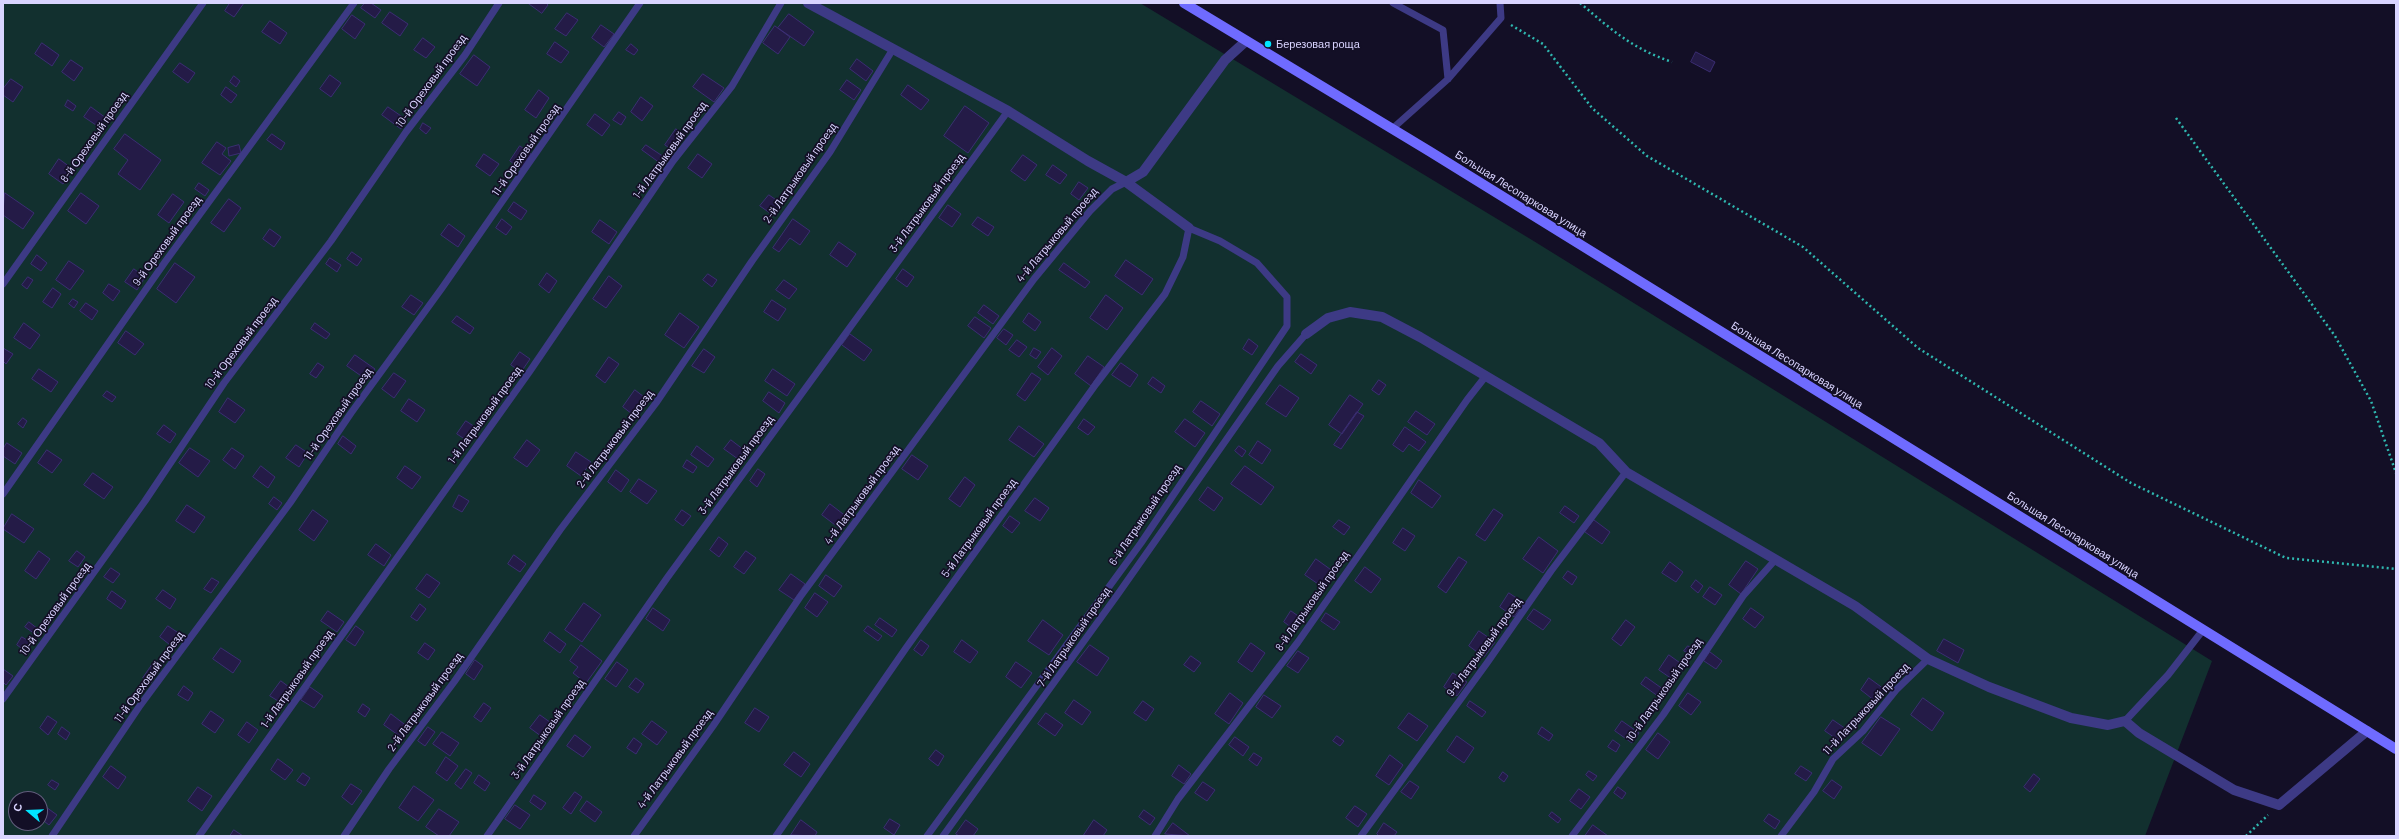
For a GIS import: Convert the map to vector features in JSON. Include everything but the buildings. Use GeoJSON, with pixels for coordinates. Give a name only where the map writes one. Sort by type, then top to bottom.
{"type":"FeatureCollection","features":[{"type":"Feature","properties":{"kind":"main road","name":"Большая Лесопарковая улица"},"geometry":{"type":"LineString","coordinates":[[1184,3],[1392,129],[2396,749]]}},
{"type":"Feature","properties":{"kind":"street"},"geometry":{"type":"LineString","coordinates":[[808,3],[1008,111],[1088,161],[1126,182],[1189,228]]}},
{"type":"Feature","properties":{"kind":"street"},"geometry":{"type":"LineString","coordinates":[[1126,182],[1143,172],[1225,60],[1246,41]]}},
{"type":"Feature","properties":{"kind":"street"},"geometry":{"type":"LineString","coordinates":[[1306,334],[1328,318],[1350,312],[1382,317],[1600,444],[1626,472],[1776,558],[1855,606],[1928,658],[1989,687],[2071,718],[2108,725],[2125,721],[2139,733],[2234,790],[2279,805],[2367,731]]}},
{"type":"Feature","properties":{"kind":"lane","name":"8-й Ореховый проезд"},"geometry":{"type":"LineString","coordinates":[[3,284],[203,3]]}},
{"type":"Feature","properties":{"kind":"lane","name":"9-й Ореховый проезд"},"geometry":{"type":"LineString","coordinates":[[3,494],[165,262],[354,3]]}},
{"type":"Feature","properties":{"kind":"lane","name":"10-й Ореховый проезд"},"geometry":{"type":"LineString","coordinates":[[3,699],[140,508],[224,383],[331,241],[406,132],[465,55],[499,3]]}},
{"type":"Feature","properties":{"kind":"lane","name":"11-й Ореховый проезд"},"geometry":{"type":"LineString","coordinates":[[52,836],[139,707],[290,503],[640,3]]}},
{"type":"Feature","properties":{"kind":"lane","name":"1-й Латрыковый проезд"},"geometry":{"type":"LineString","coordinates":[[199,836],[530,371],[673,161],[732,86],[781,3]]}},
{"type":"Feature","properties":{"kind":"lane"},"geometry":{"type":"LineString","coordinates":[[1393,3],[1443,30],[1448,79]]}},
{"type":"Feature","properties":{"kind":"lane"},"geometry":{"type":"LineString","coordinates":[[1392,129],[1448,79],[1501,18],[1500,3]]}},
{"type":"Feature","properties":{"kind":"lane","name":"2-й Латрыковый проезд"},"geometry":{"type":"LineString","coordinates":[[344,836],[389,768],[454,682],[560,530],[656,403],[752,261],[830,152],[893,49]]}},
{"type":"Feature","properties":{"kind":"lane","name":"3-й Латрыковый проезд"},"geometry":{"type":"LineString","coordinates":[[487,836],[667,578],[1008,111]]}},
{"type":"Feature","properties":{"kind":"lane","name":"4-й Латрыковый проезд"},"geometry":{"type":"LineString","coordinates":[[634,836],[713,726],[800,597],[1029,285],[1090,211],[1112,189],[1126,182]]}},
{"type":"Feature","properties":{"kind":"lane","name":"5-й Латрыковый проезд"},"geometry":{"type":"LineString","coordinates":[[776,836],[906,648],[1086,397],[1165,294],[1183,257],[1189,228]]}},
{"type":"Feature","properties":{"kind":"lane","name":"6-й Латрыковый проезд"},"geometry":{"type":"LineString","coordinates":[[927,836],[1141,543],[1287,326],[1287,297],[1257,263],[1220,241],[1189,228]]}},
{"type":"Feature","properties":{"kind":"lane","name":"7-й Латрыковый проезд"},"geometry":{"type":"LineString","coordinates":[[943,836],[1114,601],[1278,366],[1306,334]]}},
{"type":"Feature","properties":{"kind":"lane","name":"8-й Латрыковый проезд"},"geometry":{"type":"LineString","coordinates":[[1155,836],[1178,799],[1298,642],[1467,400],[1486,377]]}},
{"type":"Feature","properties":{"kind":"lane","name":"9-й Латрыковый проезд"},"geometry":{"type":"LineString","coordinates":[[1361,836],[1487,663],[1555,565],[1626,472]]}},
{"type":"Feature","properties":{"kind":"lane","name":"10-й Латрыковый проезд"},"geometry":{"type":"LineString","coordinates":[[1572,836],[1663,715],[1743,596],[1776,558]]}},
{"type":"Feature","properties":{"kind":"lane"},"geometry":{"type":"LineString","coordinates":[[2125,721],[2168,675],[2203,630]]}},
{"type":"Feature","properties":{"kind":"lane","name":"11-й Латрыковый проезд"},"geometry":{"type":"LineString","coordinates":[[1782,836],[1814,792],[1833,759],[1863,731],[1896,690],[1928,658]]}},
{"type":"Feature","properties":{"kind":"path"},"geometry":{"type":"LineString","coordinates":[[1580,3],[1622,38],[1646,53],[1672,62]]}},
{"type":"Feature","properties":{"kind":"path"},"geometry":{"type":"LineString","coordinates":[[1501,18],[1543,44],[1592,108],[1647,156],[1803,247],[1918,348],[2131,483],[2286,558],[2396,569]]}},
{"type":"Feature","properties":{"kind":"path"},"geometry":{"type":"LineString","coordinates":[[2176,118],[2335,336],[2371,400],[2396,473]]}},
{"type":"Feature","properties":{"kind":"path"},"geometry":{"type":"LineString","coordinates":[[2246,836],[2279,805]]}},
{"type":"Feature","properties":{"kind":"green space"},"geometry":{"type":"Polygon","coordinates":[[[3,3],[1140,3],[1532,240],[2212,661],[2145,836],[3,836],[3,3]]]}},
{"type":"Feature","properties":{"kind":"place","name":"Березовая роща"},"geometry":{"type":"Point","coordinates":[1268,44]}}]}
